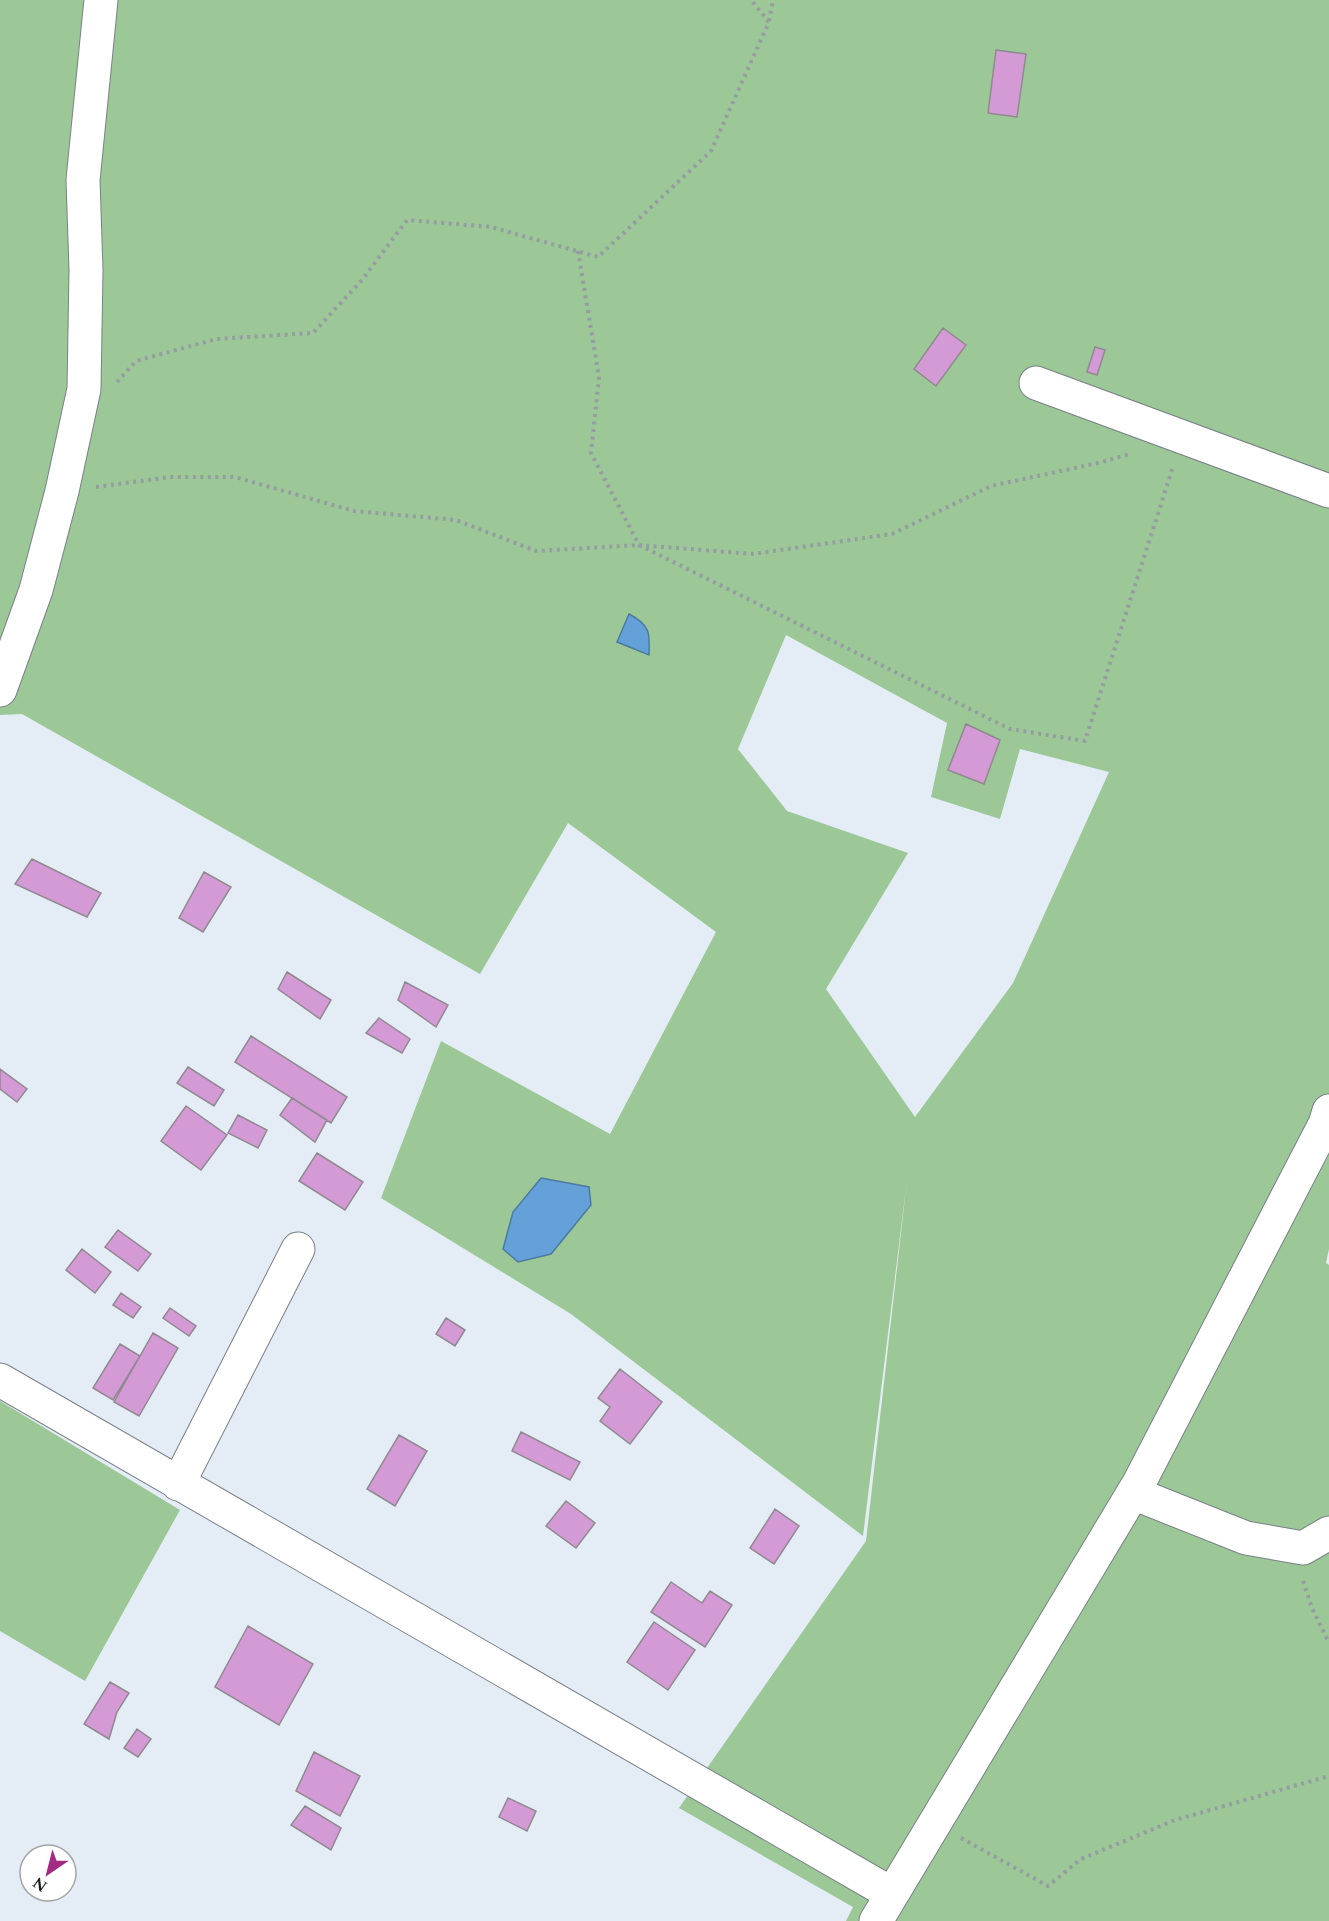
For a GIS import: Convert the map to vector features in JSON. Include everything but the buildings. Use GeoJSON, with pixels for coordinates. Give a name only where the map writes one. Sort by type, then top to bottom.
{"type":"FeatureCollection","features":[{"type":"Feature","properties":{"kind":"street"},"geometry":{"type":"LineString","coordinates":[[0,690],[36,590],[62,491],[84,389],[86,270],[83,180],[101,0]]}},
{"type":"Feature","properties":{"kind":"street"},"geometry":{"type":"LineString","coordinates":[[1036,383],[1329,491]]}},
{"type":"Feature","properties":{"kind":"street"},"geometry":{"type":"LineString","coordinates":[[0,1380],[178,1484],[884,1908],[1132,1493],[1319,1135],[1329,1111]]}},
{"type":"Feature","properties":{"kind":"street"},"geometry":{"type":"LineString","coordinates":[[178,1484],[298,1249]]}},
{"type":"Feature","properties":{"kind":"street"},"geometry":{"type":"LineString","coordinates":[[1132,1493],[1246,1538],[1303,1548],[1329,1533]]}},
{"type":"Feature","properties":{"kind":"path"},"geometry":{"type":"LineString","coordinates":[[751,0],[769,22]]}},
{"type":"Feature","properties":{"kind":"path"},"geometry":{"type":"LineString","coordinates":[[113,386],[136,361],[216,339],[313,333],[362,280],[408,220],[491,227],[598,256],[711,151],[769,22],[773,0]]}},
{"type":"Feature","properties":{"kind":"path"},"geometry":{"type":"LineString","coordinates":[[578,251],[599,377],[591,453],[639,545],[1010,729],[1085,741],[1183,437]]}},
{"type":"Feature","properties":{"kind":"path"},"geometry":{"type":"LineString","coordinates":[[62,491],[170,477],[235,477],[354,511],[456,520],[536,551],[639,545],[753,554],[892,534],[991,486],[1098,463],[1183,437]]}},
{"type":"Feature","properties":{"kind":"path"},"geometry":{"type":"LineString","coordinates":[[1291,1546],[1312,1608],[1329,1643]]}},
{"type":"Feature","properties":{"kind":"path"},"geometry":{"type":"LineString","coordinates":[[934,1824],[1048,1886],[1081,1858],[1175,1820],[1329,1776]]}},
{"type":"Feature","properties":{"kind":"green space"},"geometry":{"type":"Polygon","coordinates":[[[0,0],[1329,0],[1329,1249],[1326,1263],[1329,1265],[1329,1921],[846,1921],[853,1907],[679,1808],[866,1541],[907,1180],[863,1536],[571,1314],[381,1198],[441,1041],[610,1134],[716,932],[568,823],[480,974],[22,714],[0,715],[0,0]],[[786,635],[738,749],[787,811],[908,853],[826,989],[915,1117],[1013,983],[1109,772],[1020,749],[1000,819],[931,797],[947,723],[786,635]]]}},
{"type":"Feature","properties":{"kind":"green space"},"geometry":{"type":"Polygon","coordinates":[[[0,1401],[180,1510],[85,1681],[0,1631],[0,1401]]]}},
{"type":"Feature","properties":{"kind":"water"},"geometry":{"type":"Polygon","coordinates":[[[629,614],[641,622],[647,630],[649,655],[617,642],[629,614]]]}},
{"type":"Feature","properties":{"kind":"water"},"geometry":{"type":"Polygon","coordinates":[[[541,1178],[589,1187],[591,1205],[551,1254],[518,1262],[503,1249],[513,1212],[541,1178]]]}}]}
